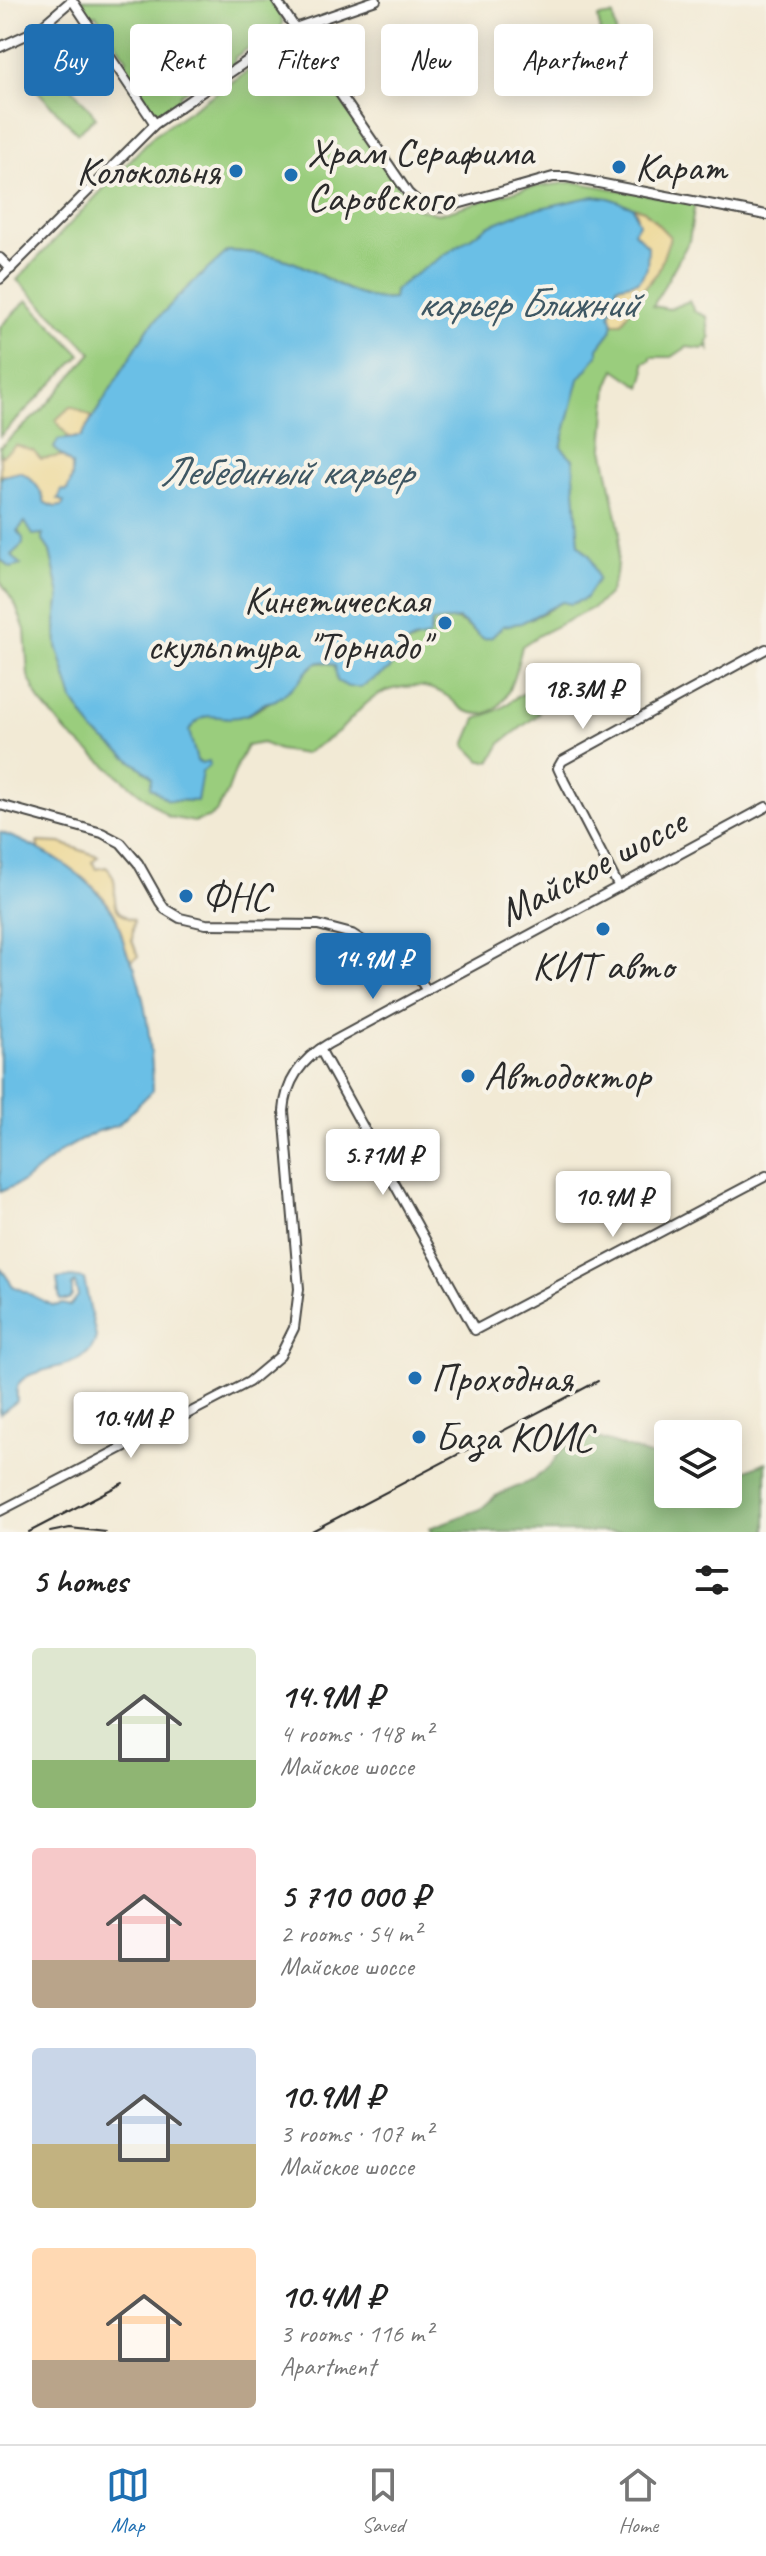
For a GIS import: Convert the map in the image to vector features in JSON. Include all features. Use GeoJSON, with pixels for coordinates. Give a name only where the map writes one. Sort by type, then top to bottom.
{"type":"FeatureCollection","features":[{"type":"Feature","properties":{"kind":"street"},"geometry":{"type":"LineString","coordinates":[[0,47],[37,30],[72,0],[155,124]]}},
{"type":"Feature","properties":{"kind":"street"},"geometry":{"type":"LineString","coordinates":[[276,0],[292,24]]}},
{"type":"Feature","properties":{"kind":"street"},"geometry":{"type":"LineString","coordinates":[[307,24],[376,0]]}},
{"type":"Feature","properties":{"kind":"street"},"geometry":{"type":"LineString","coordinates":[[0,279],[155,124],[248,60]]}},
{"type":"Feature","properties":{"kind":"street"},"geometry":{"type":"LineString","coordinates":[[342,96],[408,193],[423,205],[447,207],[553,177],[567,177],[766,215]]}},
{"type":"Feature","properties":{"kind":"street"},"geometry":{"type":"LineString","coordinates":[[0,258],[11,269]]}},
{"type":"Feature","properties":{"kind":"street"},"geometry":{"type":"LineString","coordinates":[[619,887],[558,768],[562,761],[766,649]]}},
{"type":"Feature","properties":{"kind":"street"},"geometry":{"type":"LineString","coordinates":[[0,805],[89,829],[121,843],[138,863],[165,909],[180,918],[206,924],[318,925],[352,934],[417,975],[427,991]]}},
{"type":"Feature","properties":{"kind":"street","name":"Майское шоссе"},"geometry":{"type":"LineString","coordinates":[[0,1511],[249,1382],[280,1356],[294,1328],[299,1289],[285,1135],[285,1098],[301,1064],[320,1049],[766,807]]}},
{"type":"Feature","properties":{"kind":"street"},"geometry":{"type":"LineString","coordinates":[[320,1049],[475,1330],[766,1176]]}},
{"type":"Feature","properties":{"kind":"green space"},"geometry":{"type":"Polygon","coordinates":[[[78,0],[271,0],[282,24],[248,24],[248,48],[235,57],[232,64],[232,24],[130,24],[130,75],[123,65],[127,59],[114,41],[114,24],[102,24],[96,15],[89,15],[78,0]]]}},
{"type":"Feature","properties":{"kind":"green space"},"geometry":{"type":"Polygon","coordinates":[[[613,15],[615,24],[599,24],[598,17],[613,15]]]}},
{"type":"Feature","properties":{"kind":"green space"},"geometry":{"type":"Polygon","coordinates":[[[248,71],[248,96],[338,96],[413,207],[438,214],[526,188],[574,182],[695,203],[689,241],[653,306],[669,309],[689,301],[694,311],[707,317],[711,337],[709,350],[706,346],[703,349],[687,347],[672,357],[651,357],[644,363],[641,387],[615,369],[608,386],[603,448],[620,532],[616,574],[609,594],[595,607],[522,646],[512,682],[500,704],[491,712],[480,714],[466,711],[441,692],[421,686],[385,692],[370,700],[336,733],[304,754],[279,750],[262,743],[247,746],[216,812],[194,822],[169,817],[68,734],[40,701],[28,676],[25,630],[16,606],[0,581],[0,559],[11,568],[20,565],[11,555],[20,536],[18,528],[25,522],[43,533],[42,539],[50,551],[60,595],[56,622],[57,646],[73,700],[94,732],[149,774],[168,800],[197,801],[201,763],[197,761],[188,730],[203,715],[237,717],[251,714],[293,686],[312,665],[320,663],[341,670],[361,687],[390,669],[403,646],[431,632],[432,622],[455,620],[484,639],[502,626],[522,622],[549,610],[571,588],[590,556],[579,545],[575,504],[560,447],[578,379],[598,355],[598,348],[611,331],[633,207],[609,198],[425,269],[395,290],[393,299],[355,293],[278,257],[228,251],[149,327],[81,437],[58,440],[54,448],[62,456],[3,476],[0,480],[0,447],[41,411],[92,353],[17,280],[154,135],[211,96],[232,96],[232,82],[248,71]]]}},
{"type":"Feature","properties":{"kind":"green space"},"geometry":{"type":"Polygon","coordinates":[[[42,96],[79,96],[96,117],[77,133],[42,96]]]}},
{"type":"Feature","properties":{"kind":"green space"},"geometry":{"type":"Polygon","coordinates":[[[144,96],[180,96],[180,101],[164,112],[152,108],[144,96]]]}},
{"type":"Feature","properties":{"kind":"green space"},"geometry":{"type":"Polygon","coordinates":[[[27,300],[81,355],[0,436],[0,327],[27,300]]]}},
{"type":"Feature","properties":{"kind":"green space"},"geometry":{"type":"Polygon","coordinates":[[[528,692],[539,714],[502,742],[491,761],[481,761],[465,745],[476,719],[528,692]]]}},
{"type":"Feature","properties":{"kind":"green space"},"geometry":{"type":"Polygon","coordinates":[[[592,1436],[654,1456],[654,1508],[742,1508],[742,1472],[766,1462],[766,1532],[431,1532],[429,1528],[481,1509],[495,1496],[533,1480],[551,1465],[563,1448],[592,1436]]]}},
{"type":"Feature","properties":{"kind":"sand"},"geometry":{"type":"Polygon","coordinates":[[[633,207],[644,210],[670,237],[658,272],[636,298],[622,323],[613,323],[610,313],[617,296],[617,286],[639,281],[634,232],[637,214],[633,207]]]}},
{"type":"Feature","properties":{"kind":"sand"},"geometry":{"type":"Polygon","coordinates":[[[71,406],[92,417],[81,437],[68,437],[56,420],[71,406]]]}},
{"type":"Feature","properties":{"kind":"sand"},"geometry":{"type":"Polygon","coordinates":[[[16,445],[34,451],[41,459],[62,456],[72,465],[70,484],[58,499],[64,502],[62,506],[45,503],[36,485],[20,472],[0,474],[0,457],[16,445]]]}},
{"type":"Feature","properties":{"kind":"sand"},"geometry":{"type":"Polygon","coordinates":[[[37,842],[60,843],[98,856],[92,862],[97,869],[106,867],[112,874],[118,910],[134,920],[132,940],[138,956],[131,962],[117,920],[108,904],[82,877],[39,850],[37,842]]]}},
{"type":"Feature","properties":{"kind":"water","name":"Лебединый карьер"},"geometry":{"type":"Polygon","coordinates":[[[594,196],[633,207],[639,224],[634,232],[648,246],[647,268],[639,281],[617,286],[617,296],[610,313],[613,323],[611,331],[598,348],[598,355],[579,379],[561,447],[573,459],[579,545],[590,556],[598,579],[585,599],[571,604],[562,602],[521,623],[503,626],[492,637],[484,639],[459,619],[432,622],[429,637],[403,646],[390,669],[361,687],[348,687],[337,681],[335,666],[330,663],[315,664],[282,696],[250,713],[229,718],[210,716],[195,723],[189,731],[197,761],[209,761],[210,765],[202,772],[197,801],[168,800],[150,787],[152,778],[149,774],[94,732],[73,700],[57,646],[56,622],[60,595],[43,534],[33,535],[25,522],[17,531],[23,538],[23,544],[11,555],[21,565],[11,568],[0,559],[0,480],[3,476],[20,472],[36,485],[45,503],[62,506],[64,502],[58,499],[62,490],[67,491],[72,478],[72,465],[54,448],[58,440],[81,437],[149,327],[228,251],[278,257],[355,293],[393,299],[395,290],[410,278],[488,226],[523,212],[594,196]]]}},
{"type":"Feature","properties":{"kind":"water"},"geometry":{"type":"Polygon","coordinates":[[[0,832],[63,863],[91,885],[113,912],[143,998],[153,1090],[118,1125],[96,1132],[63,1150],[23,1182],[0,1192],[0,832]]]}},
{"type":"Feature","properties":{"kind":"water"},"geometry":{"type":"Polygon","coordinates":[[[0,1267],[13,1286],[54,1306],[70,1306],[78,1296],[75,1283],[69,1300],[60,1300],[57,1279],[84,1279],[96,1337],[92,1348],[84,1356],[27,1376],[17,1389],[17,1401],[0,1414],[0,1267]]]}},
{"type":"Feature","properties":{"kind":"railway"},"geometry":{"type":"LineString","coordinates":[[310,1532],[598,1381]]}},
{"type":"Feature","properties":{"kind":"railway"},"geometry":{"type":"LineString","coordinates":[[29,1532],[123,1483]]}},
{"type":"Feature","properties":{"kind":"railway"},"geometry":{"type":"LineString","coordinates":[[50,1532],[70,1528],[106,1532]]}},
{"type":"Feature","properties":{"kind":"place","name":"Карат"},"geometry":{"type":"Point","coordinates":[619,167]}},
{"type":"Feature","properties":{"kind":"place","name":"Колокольня"},"geometry":{"type":"Point","coordinates":[236,171]}},
{"type":"Feature","properties":{"kind":"place","name":"Храм Серафима Саровского"},"geometry":{"type":"Point","coordinates":[291,175]}},
{"type":"Feature","properties":{"kind":"place","name":"Кинетическая скульптура \"Торнадо\""},"geometry":{"type":"Point","coordinates":[445,623]}},
{"type":"Feature","properties":{"kind":"place","name":"ФНС"},"geometry":{"type":"Point","coordinates":[186,896]}},
{"type":"Feature","properties":{"kind":"place","name":"КИТ авто"},"geometry":{"type":"Point","coordinates":[603,929]}},
{"type":"Feature","properties":{"kind":"place","name":"Автодоктор"},"geometry":{"type":"Point","coordinates":[468,1076]}},
{"type":"Feature","properties":{"kind":"place","name":"Проходная"},"geometry":{"type":"Point","coordinates":[415,1378]}},
{"type":"Feature","properties":{"kind":"place","name":"База КОИС"},"geometry":{"type":"Point","coordinates":[419,1437]}},
{"type":"Feature","properties":{"kind":"water label","name":"карьер Ближний"},"geometry":{"type":"Point","coordinates":[527,303]}}]}
